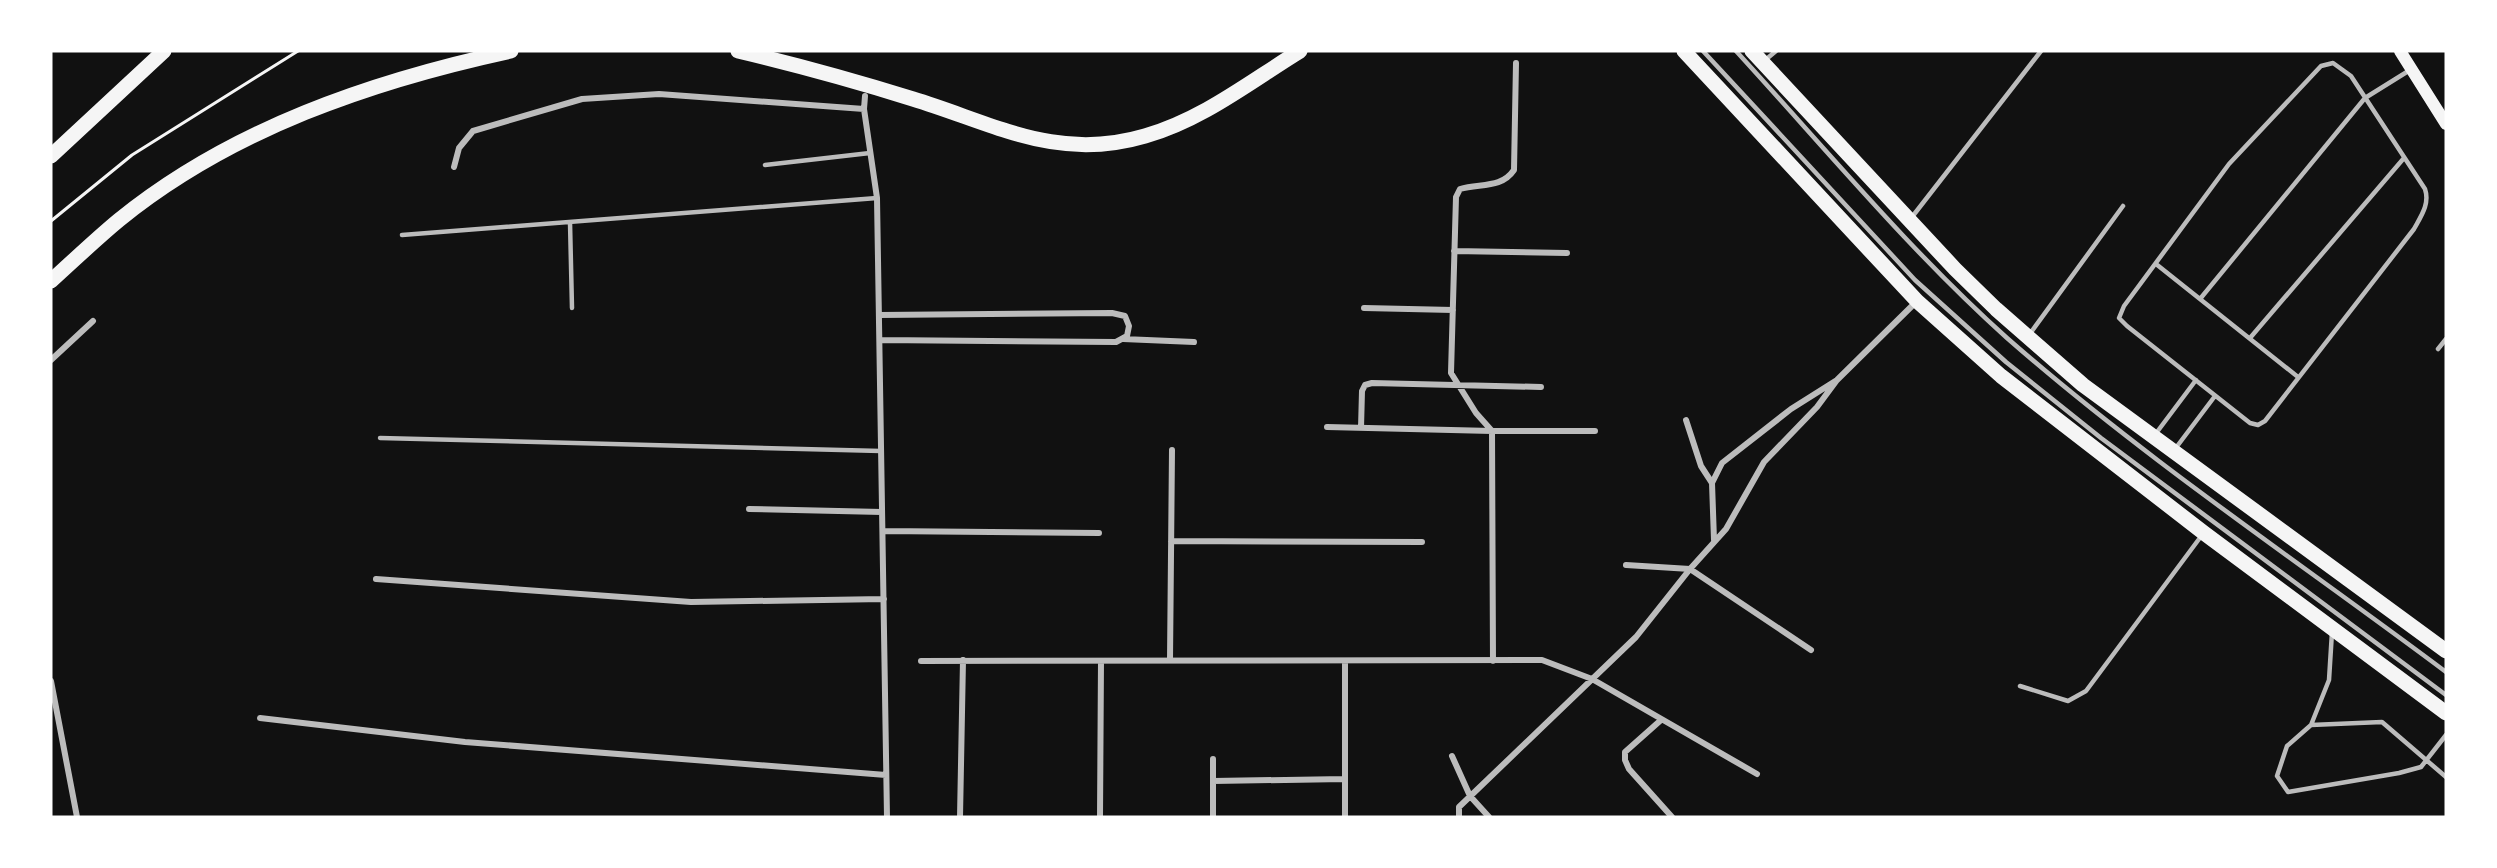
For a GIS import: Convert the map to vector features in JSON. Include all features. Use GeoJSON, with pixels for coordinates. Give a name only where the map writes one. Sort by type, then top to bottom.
{"type":"FeatureCollection","features":[{"type":"Feature","properties":{"kind":"main road"},"geometry":{"type":"LineString","coordinates":[[51,156],[164,51]]}},
{"type":"Feature","properties":{"kind":"main road"},"geometry":{"type":"LineString","coordinates":[[51,281],[121,219],[183,176],[294,117],[407,76],[511,51]]}},
{"type":"Feature","properties":{"kind":"main road"},"geometry":{"type":"LineString","coordinates":[[738,51],[914,99],[1018,136],[1051,143],[1084,146],[1147,136],[1176,124],[1213,105],[1300,51]]}},
{"type":"Feature","properties":{"kind":"main road"},"geometry":{"type":"LineString","coordinates":[[1684,51],[1917,301],[2001,376],[2204,533],[2446,712]]}},
{"type":"Feature","properties":{"kind":"main road"},"geometry":{"type":"LineString","coordinates":[[2400,51],[2446,124]]}},
{"type":"Feature","properties":{"kind":"main road"},"geometry":{"type":"LineString","coordinates":[[1757,57],[1988,302],[2083,385],[2446,651]]}},
{"type":"Feature","properties":{"kind":"street"},"geometry":{"type":"LineString","coordinates":[[1493,661],[1492,431],[1482,422],[1451,373],[1456,197],[1460,189],[1469,186],[1498,184],[1509,177],[1514,170],[1516,63]]}},
{"type":"Feature","properties":{"kind":"street"},"geometry":{"type":"LineString","coordinates":[[454,166],[459,148],[473,131],[582,99],[659,94],[864,109]]}},
{"type":"Feature","properties":{"kind":"street"},"geometry":{"type":"LineString","coordinates":[[865,96],[864,109],[878,198],[887,817]]}},
{"type":"Feature","properties":{"kind":"street"},"geometry":{"type":"LineString","coordinates":[[1454,251],[1567,253]]}},
{"type":"Feature","properties":{"kind":"street"},"geometry":{"type":"LineString","coordinates":[[1458,817],[1459,807],[1636,637],[1729,524],[1764,462],[1817,407],[1837,380],[1917,301]]}},
{"type":"Feature","properties":{"kind":"street"},"geometry":{"type":"LineString","coordinates":[[1364,308],[1453,310]]}},
{"type":"Feature","properties":{"kind":"street"},"geometry":{"type":"LineString","coordinates":[[879,315],[1112,313],[1125,315],[1129,326],[1127,336],[1116,342],[880,340]]}},
{"type":"Feature","properties":{"kind":"street"},"geometry":{"type":"LineString","coordinates":[[51,360],[93,321]]}},
{"type":"Feature","properties":{"kind":"street"},"geometry":{"type":"LineString","coordinates":[[1123,339],[1194,342]]}},
{"type":"Feature","properties":{"kind":"street"},"geometry":{"type":"LineString","coordinates":[[1714,540],[1712,483],[1722,463],[1791,409],[1837,380]]}},
{"type":"Feature","properties":{"kind":"street"},"geometry":{"type":"LineString","coordinates":[[1361,428],[1362,391],[1365,385],[1372,383],[1541,387]]}},
{"type":"Feature","properties":{"kind":"street"},"geometry":{"type":"LineString","coordinates":[[1686,420],[1701,466],[1712,483]]}},
{"type":"Feature","properties":{"kind":"street"},"geometry":{"type":"LineString","coordinates":[[1327,427],[1595,431]]}},
{"type":"Feature","properties":{"kind":"street"},"geometry":{"type":"LineString","coordinates":[[1170,660],[1172,450]]}},
{"type":"Feature","properties":{"kind":"street"},"geometry":{"type":"LineString","coordinates":[[749,509],[882,512]]}},
{"type":"Feature","properties":{"kind":"street"},"geometry":{"type":"LineString","coordinates":[[883,531],[1099,533]]}},
{"type":"Feature","properties":{"kind":"street"},"geometry":{"type":"LineString","coordinates":[[1171,541],[1422,542]]}},
{"type":"Feature","properties":{"kind":"street"},"geometry":{"type":"LineString","coordinates":[[1626,565],[1690,569],[1811,650]]}},
{"type":"Feature","properties":{"kind":"street"},"geometry":{"type":"LineString","coordinates":[[376,579],[691,602],[884,599]]}},
{"type":"Feature","properties":{"kind":"street"},"geometry":{"type":"LineString","coordinates":[[960,817],[963,660]]}},
{"type":"Feature","properties":{"kind":"street"},"geometry":{"type":"LineString","coordinates":[[921,661],[1542,660],[1592,679],[1757,774]]}},
{"type":"Feature","properties":{"kind":"street"},"geometry":{"type":"LineString","coordinates":[[1100,817],[1101,661]]}},
{"type":"Feature","properties":{"kind":"street"},"geometry":{"type":"LineString","coordinates":[[1345,662],[1345,817]]}},
{"type":"Feature","properties":{"kind":"street"},"geometry":{"type":"LineString","coordinates":[[51,681],[77,817]]}},
{"type":"Feature","properties":{"kind":"street"},"geometry":{"type":"LineString","coordinates":[[260,718],[465,742],[886,775]]}},
{"type":"Feature","properties":{"kind":"street"},"geometry":{"type":"LineString","coordinates":[[1661,720],[1625,752],[1625,760],[1629,769],[1672,817]]}},
{"type":"Feature","properties":{"kind":"street"},"geometry":{"type":"LineString","coordinates":[[1452,756],[1470,796],[1489,817]]}},
{"type":"Feature","properties":{"kind":"street"},"geometry":{"type":"LineString","coordinates":[[1213,759],[1213,817]]}},
{"type":"Feature","properties":{"kind":"street"},"geometry":{"type":"LineString","coordinates":[[1213,781],[1345,779]]}},
{"type":"Feature","properties":{"kind":"lane"},"geometry":{"type":"LineString","coordinates":[[1702,51],[1906,272],[2006,362],[2101,438],[2446,695]]}},
{"type":"Feature","properties":{"kind":"lane"},"geometry":{"type":"LineString","coordinates":[[1736,51],[1914,247],[2006,337],[2109,423],[2446,672]]}},
{"type":"Feature","properties":{"kind":"lane"},"geometry":{"type":"LineString","coordinates":[[1757,57],[1776,51]]}},
{"type":"Feature","properties":{"kind":"lane"},"geometry":{"type":"LineString","coordinates":[[1910,221],[2041,51]]}},
{"type":"Feature","properties":{"kind":"lane"},"geometry":{"type":"LineString","coordinates":[[2333,63],[2343,69],[2351,76],[2366,98],[2425,189],[2428,197],[2425,209],[2414,229],[2265,421],[2258,425],[2250,423],[2119,318],[2124,306],[2229,164],[2321,66],[2333,63]]}},
{"type":"Feature","properties":{"kind":"lane"},"geometry":{"type":"LineString","coordinates":[[2200,299],[2366,98],[2411,69]]}},
{"type":"Feature","properties":{"kind":"lane"},"geometry":{"type":"LineString","coordinates":[[765,165],[870,153]]}},
{"type":"Feature","properties":{"kind":"lane"},"geometry":{"type":"LineString","coordinates":[[2250,338],[2404,158]]}},
{"type":"Feature","properties":{"kind":"lane"},"geometry":{"type":"LineString","coordinates":[[402,235],[878,198]]}},
{"type":"Feature","properties":{"kind":"lane"},"geometry":{"type":"LineString","coordinates":[[2028,337],[2123,206]]}},
{"type":"Feature","properties":{"kind":"lane"},"geometry":{"type":"LineString","coordinates":[[570,222],[572,308]]}},
{"type":"Feature","properties":{"kind":"lane"},"geometry":{"type":"LineString","coordinates":[[2156,264],[2298,377]]}},
{"type":"Feature","properties":{"kind":"lane"},"geometry":{"type":"LineString","coordinates":[[2438,349],[2446,339]]}},
{"type":"Feature","properties":{"kind":"lane"},"geometry":{"type":"LineString","coordinates":[[2153,437],[2196,380]]}},
{"type":"Feature","properties":{"kind":"lane"},"geometry":{"type":"LineString","coordinates":[[2173,452],[2215,396]]}},
{"type":"Feature","properties":{"kind":"lane"},"geometry":{"type":"LineString","coordinates":[[380,438],[881,451]]}},
{"type":"Feature","properties":{"kind":"lane"},"geometry":{"type":"LineString","coordinates":[[2020,686],[2068,701],[2086,691],[2204,533]]}},
{"type":"Feature","properties":{"kind":"lane"},"geometry":{"type":"LineString","coordinates":[[2332,629],[2329,680],[2311,725],[2287,746],[2277,776],[2288,792],[2399,773],[2421,767],[2446,735]]}},
{"type":"Feature","properties":{"kind":"lane"},"geometry":{"type":"LineString","coordinates":[[2311,725],[2382,722],[2428,759],[2446,777]]}},
{"type":"Feature","properties":{"kind":"path"},"geometry":{"type":"LineString","coordinates":[[51,221],[132,155],[298,51]]}}]}
